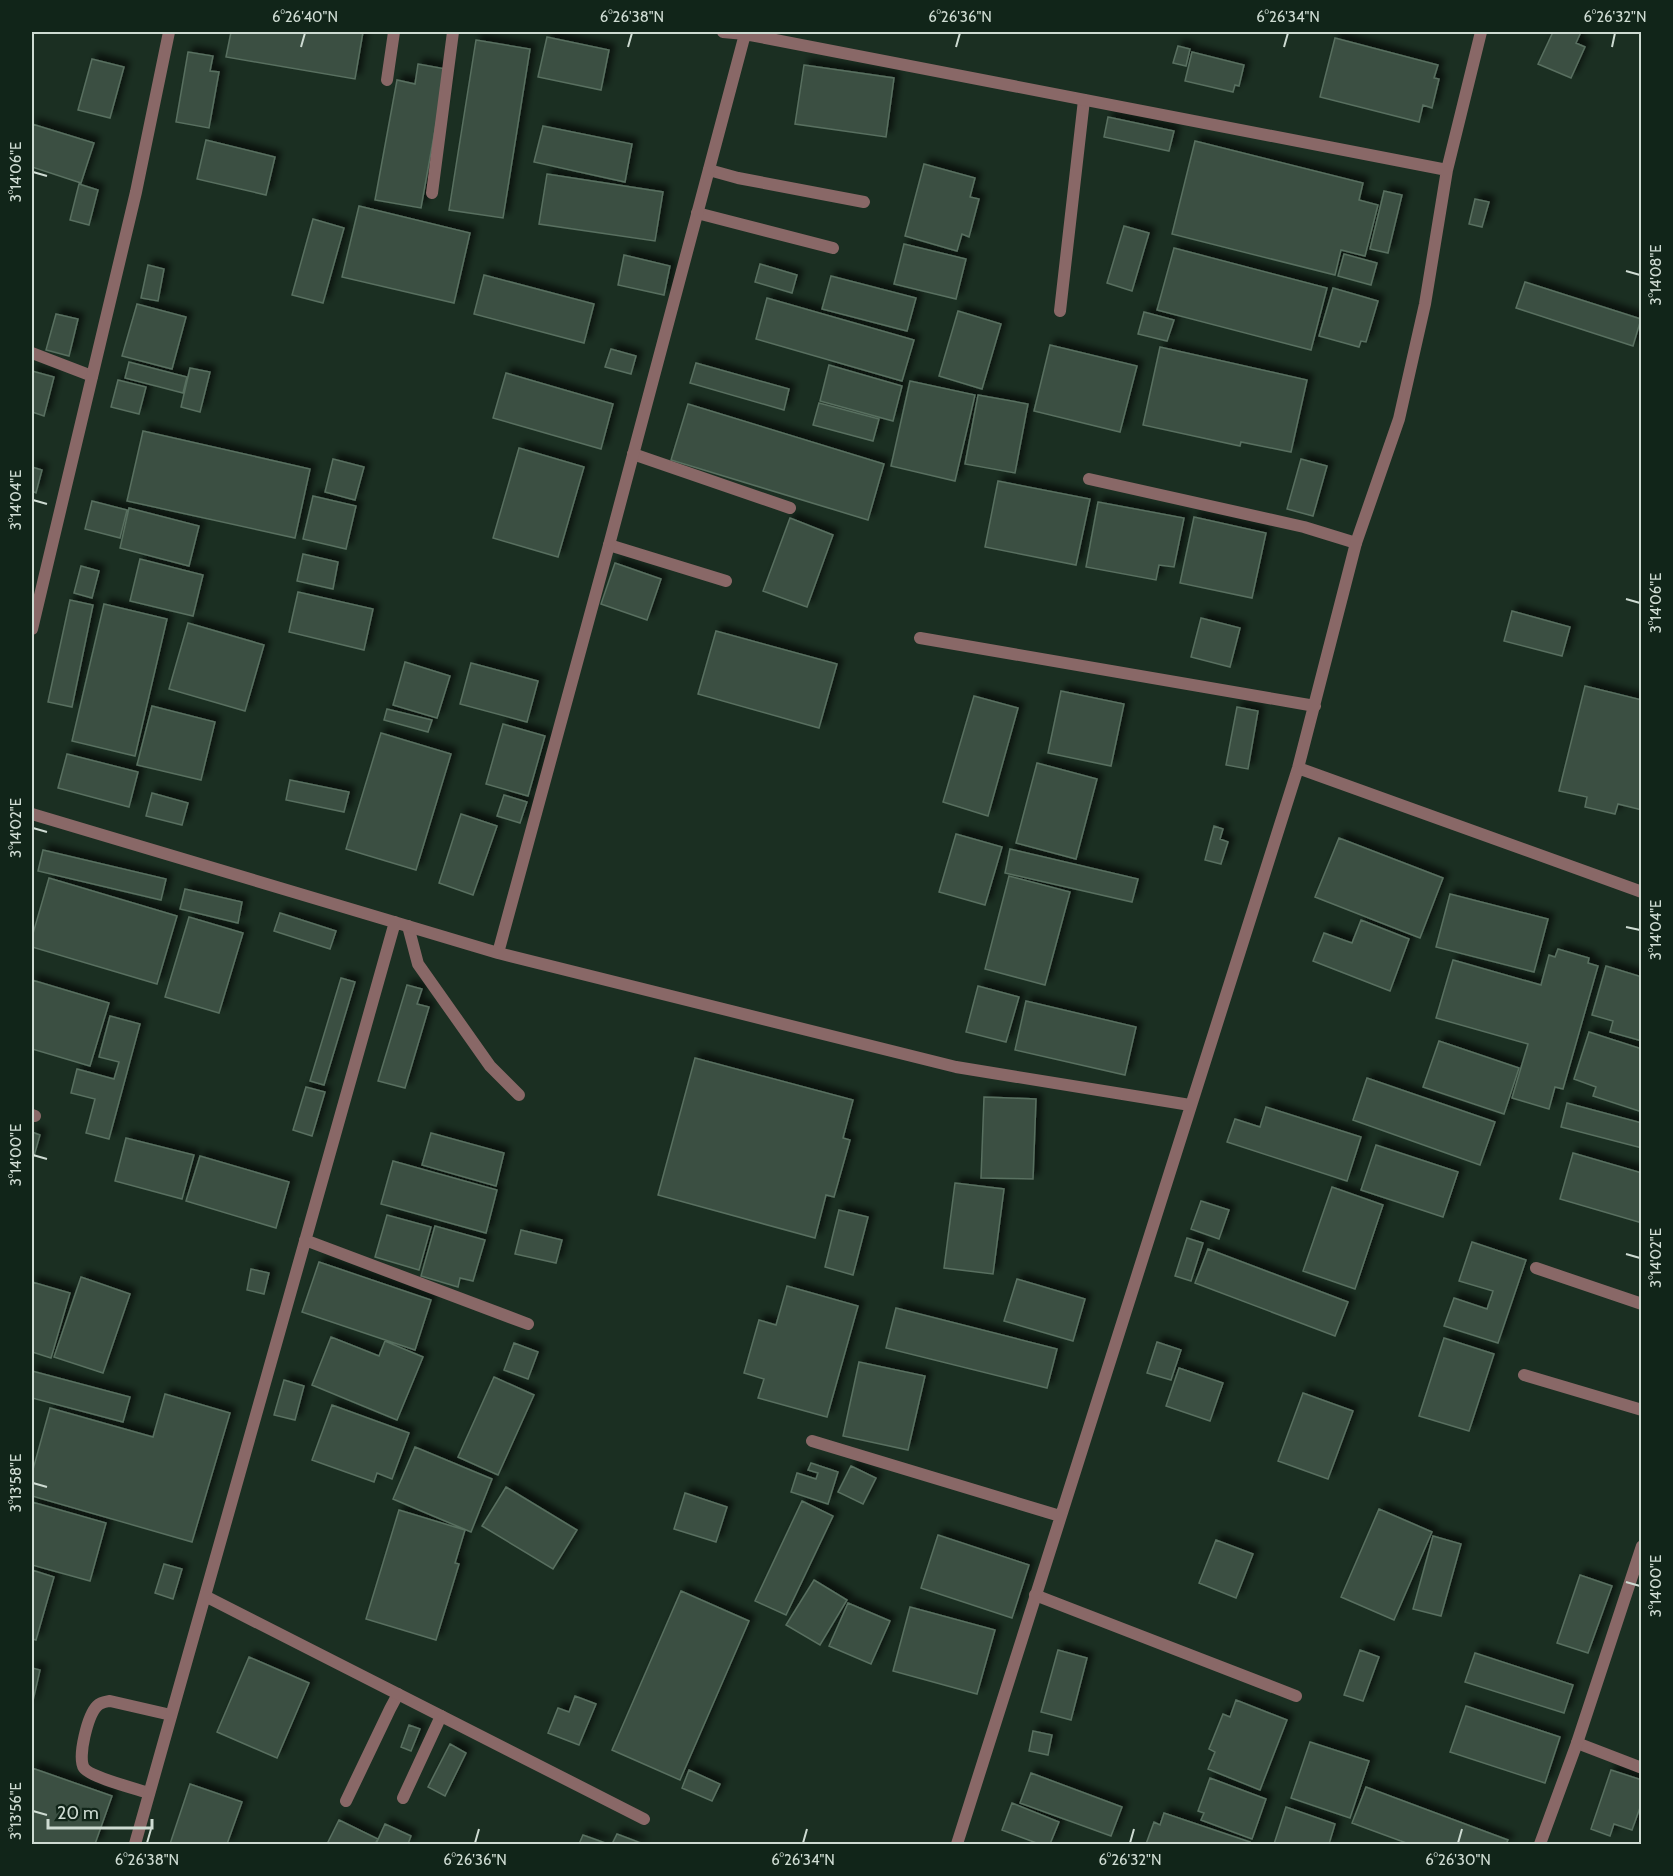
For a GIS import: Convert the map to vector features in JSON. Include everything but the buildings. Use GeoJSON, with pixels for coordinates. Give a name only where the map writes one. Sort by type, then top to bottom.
{"type":"FeatureCollection","features":[{"type":"Feature","properties":{"kind":"street"},"geometry":{"type":"LineString","coordinates":[[32,628],[136,192],[169,32]]}},
{"type":"Feature","properties":{"kind":"street"},"geometry":{"type":"LineString","coordinates":[[387,80],[394,32]]}},
{"type":"Feature","properties":{"kind":"street"},"geometry":{"type":"LineString","coordinates":[[432,193],[453,32]]}},
{"type":"Feature","properties":{"kind":"street"},"geometry":{"type":"LineString","coordinates":[[723,32],[745,34],[1447,170]]}},
{"type":"Feature","properties":{"kind":"street"},"geometry":{"type":"LineString","coordinates":[[957,1845],[1298,768],[1356,543],[1399,419],[1425,304],[1447,170],[1481,32]]}},
{"type":"Feature","properties":{"kind":"street"},"geometry":{"type":"LineString","coordinates":[[498,953],[745,34]]}},
{"type":"Feature","properties":{"kind":"street"},"geometry":{"type":"LineString","coordinates":[[1060,311],[1084,100]]}},
{"type":"Feature","properties":{"kind":"street"},"geometry":{"type":"LineString","coordinates":[[709,170],[738,178],[864,202]]}},
{"type":"Feature","properties":{"kind":"street"},"geometry":{"type":"LineString","coordinates":[[697,213],[833,248]]}},
{"type":"Feature","properties":{"kind":"street"},"geometry":{"type":"LineString","coordinates":[[32,352],[92,376]]}},
{"type":"Feature","properties":{"kind":"street"},"geometry":{"type":"LineString","coordinates":[[633,454],[790,508]]}},
{"type":"Feature","properties":{"kind":"street"},"geometry":{"type":"LineString","coordinates":[[1089,479],[1305,527],[1356,543]]}},
{"type":"Feature","properties":{"kind":"street"},"geometry":{"type":"LineString","coordinates":[[609,545],[726,581]]}},
{"type":"Feature","properties":{"kind":"street"},"geometry":{"type":"LineString","coordinates":[[920,638],[1315,706]]}},
{"type":"Feature","properties":{"kind":"street"},"geometry":{"type":"LineString","coordinates":[[1298,768],[1641,892]]}},
{"type":"Feature","properties":{"kind":"street"},"geometry":{"type":"LineString","coordinates":[[32,814],[498,953],[956,1067],[1190,1105]]}},
{"type":"Feature","properties":{"kind":"street"},"geometry":{"type":"LineString","coordinates":[[135,1845],[395,922]]}},
{"type":"Feature","properties":{"kind":"street"},"geometry":{"type":"LineString","coordinates":[[408,926],[417,964],[490,1066],[519,1095]]}},
{"type":"Feature","properties":{"kind":"street"},"geometry":{"type":"LineString","coordinates":[[305,1240],[528,1324]]}},
{"type":"Feature","properties":{"kind":"street"},"geometry":{"type":"LineString","coordinates":[[1536,1268],[1641,1304]]}},
{"type":"Feature","properties":{"kind":"street"},"geometry":{"type":"LineString","coordinates":[[1524,1375],[1641,1410]]}},
{"type":"Feature","properties":{"kind":"street"},"geometry":{"type":"LineString","coordinates":[[812,1441],[1060,1516]]}},
{"type":"Feature","properties":{"kind":"street"},"geometry":{"type":"LineString","coordinates":[[1540,1845],[1577,1743],[1641,1546]]}},
{"type":"Feature","properties":{"kind":"street"},"geometry":{"type":"LineString","coordinates":[[1035,1595],[1296,1696]]}},
{"type":"Feature","properties":{"kind":"street"},"geometry":{"type":"LineString","coordinates":[[205,1596],[644,1819]]}},
{"type":"Feature","properties":{"kind":"street"},"geometry":{"type":"LineString","coordinates":[[346,1801],[398,1694]]}},
{"type":"Feature","properties":{"kind":"street"},"geometry":{"type":"LineString","coordinates":[[149,1793],[96,1776],[85,1769],[81,1748],[96,1707],[102,1703],[110,1701],[171,1715]]}},
{"type":"Feature","properties":{"kind":"street"},"geometry":{"type":"LineString","coordinates":[[404,1798],[441,1716]]}},
{"type":"Feature","properties":{"kind":"street"},"geometry":{"type":"LineString","coordinates":[[1577,1743],[1641,1768]]}}]}
